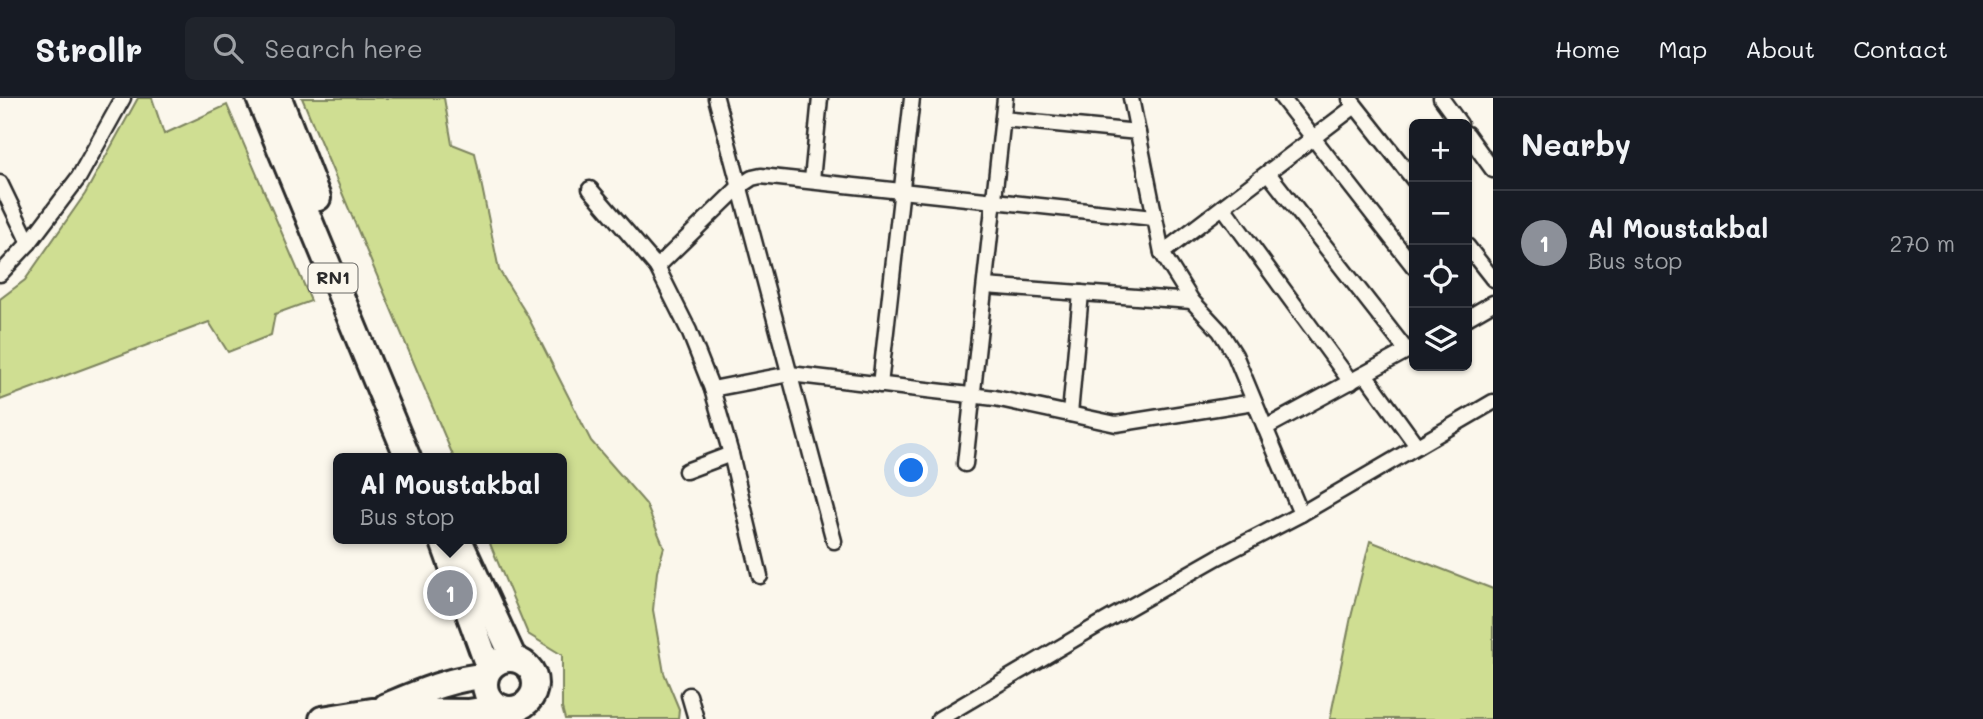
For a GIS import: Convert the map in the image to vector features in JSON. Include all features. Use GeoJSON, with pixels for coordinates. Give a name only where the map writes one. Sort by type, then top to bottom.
{"type":"FeatureCollection","features":[{"type":"Feature","properties":{"kind":"highway","name":"RN1"},"geometry":{"type":"LineString","coordinates":[[259,98],[406,453]]}},
{"type":"Feature","properties":{"kind":"highway","name":"RN1"},"geometry":{"type":"LineString","coordinates":[[279,98],[422,453]]}},
{"type":"Feature","properties":{"kind":"highway"},"geometry":{"type":"LineString","coordinates":[[444,544],[487,672],[488,695],[491,701],[506,711]]}},
{"type":"Feature","properties":{"kind":"highway"},"geometry":{"type":"LineString","coordinates":[[460,544],[514,659]]}},
{"type":"Feature","properties":{"kind":"highway"},"geometry":{"type":"LineString","coordinates":[[322,719],[372,711],[506,711],[524,705],[535,709],[535,685],[531,671],[521,661],[504,659],[487,672],[372,711]]}},
{"type":"Feature","properties":{"kind":"street"},"geometry":{"type":"LineString","coordinates":[[0,274],[29,243],[79,177],[122,98]]}},
{"type":"Feature","properties":{"kind":"street"},"geometry":{"type":"LineString","coordinates":[[716,98],[834,541]]}},
{"type":"Feature","properties":{"kind":"street"},"geometry":{"type":"LineString","coordinates":[[812,180],[820,98]]}},
{"type":"Feature","properties":{"kind":"street"},"geometry":{"type":"LineString","coordinates":[[880,385],[912,98]]}},
{"type":"Feature","properties":{"kind":"street"},"geometry":{"type":"LineString","coordinates":[[965,464],[1005,98]]}},
{"type":"Feature","properties":{"kind":"street"},"geometry":{"type":"LineString","coordinates":[[1131,98],[1162,253],[1192,301],[1220,331],[1235,355],[1301,514]]}},
{"type":"Feature","properties":{"kind":"street"},"geometry":{"type":"LineString","coordinates":[[1282,98],[1409,261]]}},
{"type":"Feature","properties":{"kind":"street"},"geometry":{"type":"LineString","coordinates":[[1441,98],[1456,119]]}},
{"type":"Feature","properties":{"kind":"street"},"geometry":{"type":"LineString","coordinates":[[1162,253],[1313,138],[1352,102],[1409,174]]}},
{"type":"Feature","properties":{"kind":"street"},"geometry":{"type":"LineString","coordinates":[[1003,119],[1138,132]]}},
{"type":"Feature","properties":{"kind":"street"},"geometry":{"type":"LineString","coordinates":[[1472,141],[1493,170]]}},
{"type":"Feature","properties":{"kind":"street"},"geometry":{"type":"LineString","coordinates":[[1268,173],[1409,348]]}},
{"type":"Feature","properties":{"kind":"street"},"geometry":{"type":"LineString","coordinates":[[657,267],[740,186],[761,176],[1153,218]]}},
{"type":"Feature","properties":{"kind":"street"},"geometry":{"type":"LineString","coordinates":[[0,183],[29,243]]}},
{"type":"Feature","properties":{"kind":"street"},"geometry":{"type":"LineString","coordinates":[[590,189],[657,267],[689,331],[712,389],[731,454],[760,576]]}},
{"type":"Feature","properties":{"kind":"street"},"geometry":{"type":"LineString","coordinates":[[1223,206],[1351,382]]}},
{"type":"Feature","properties":{"kind":"street"},"geometry":{"type":"LineString","coordinates":[[1472,252],[1493,279]]}},
{"type":"Feature","properties":{"kind":"street"},"geometry":{"type":"LineString","coordinates":[[985,286],[1192,301]]}},
{"type":"Feature","properties":{"kind":"street"},"geometry":{"type":"LineString","coordinates":[[1070,414],[1081,293]]}},
{"type":"Feature","properties":{"kind":"street"},"geometry":{"type":"LineString","coordinates":[[1472,315],[1493,303]]}},
{"type":"Feature","properties":{"kind":"street"},"geometry":{"type":"LineString","coordinates":[[1265,428],[1409,350]]}},
{"type":"Feature","properties":{"kind":"street"},"geometry":{"type":"LineString","coordinates":[[712,389],[790,374],[995,397],[1115,424],[1254,402]]}},
{"type":"Feature","properties":{"kind":"street"},"geometry":{"type":"LineString","coordinates":[[1365,374],[1417,446]]}},
{"type":"Feature","properties":{"kind":"street"},"geometry":{"type":"LineString","coordinates":[[939,719],[1493,402]]}},
{"type":"Feature","properties":{"kind":"street"},"geometry":{"type":"LineString","coordinates":[[686,471],[731,454]]}},
{"type":"Feature","properties":{"kind":"street"},"geometry":{"type":"LineString","coordinates":[[689,695],[696,719]]}},
{"type":"Feature","properties":{"kind":"green space"},"geometry":{"type":"Polygon","coordinates":[[[138,98],[152,98],[164,134],[227,105],[311,301],[275,314],[271,335],[228,352],[209,322],[0,400],[0,299],[25,280],[85,194],[138,98]]]}},
{"type":"Feature","properties":{"kind":"green space"},"geometry":{"type":"Polygon","coordinates":[[[302,98],[444,98],[452,144],[475,153],[499,270],[527,315],[591,441],[646,504],[664,547],[657,572],[653,610],[664,673],[679,709],[678,719],[565,719],[562,708],[562,655],[528,634],[490,544],[567,544],[567,453],[452,453],[302,98]]]}},
{"type":"Feature","properties":{"kind":"green space"},"geometry":{"type":"Polygon","coordinates":[[[1370,541],[1493,589],[1493,719],[1330,719],[1370,541]]]}},
{"type":"Feature","properties":{"kind":"place","name":"Al Moustakbal"},"geometry":{"type":"Point","coordinates":[450,593]}}]}
